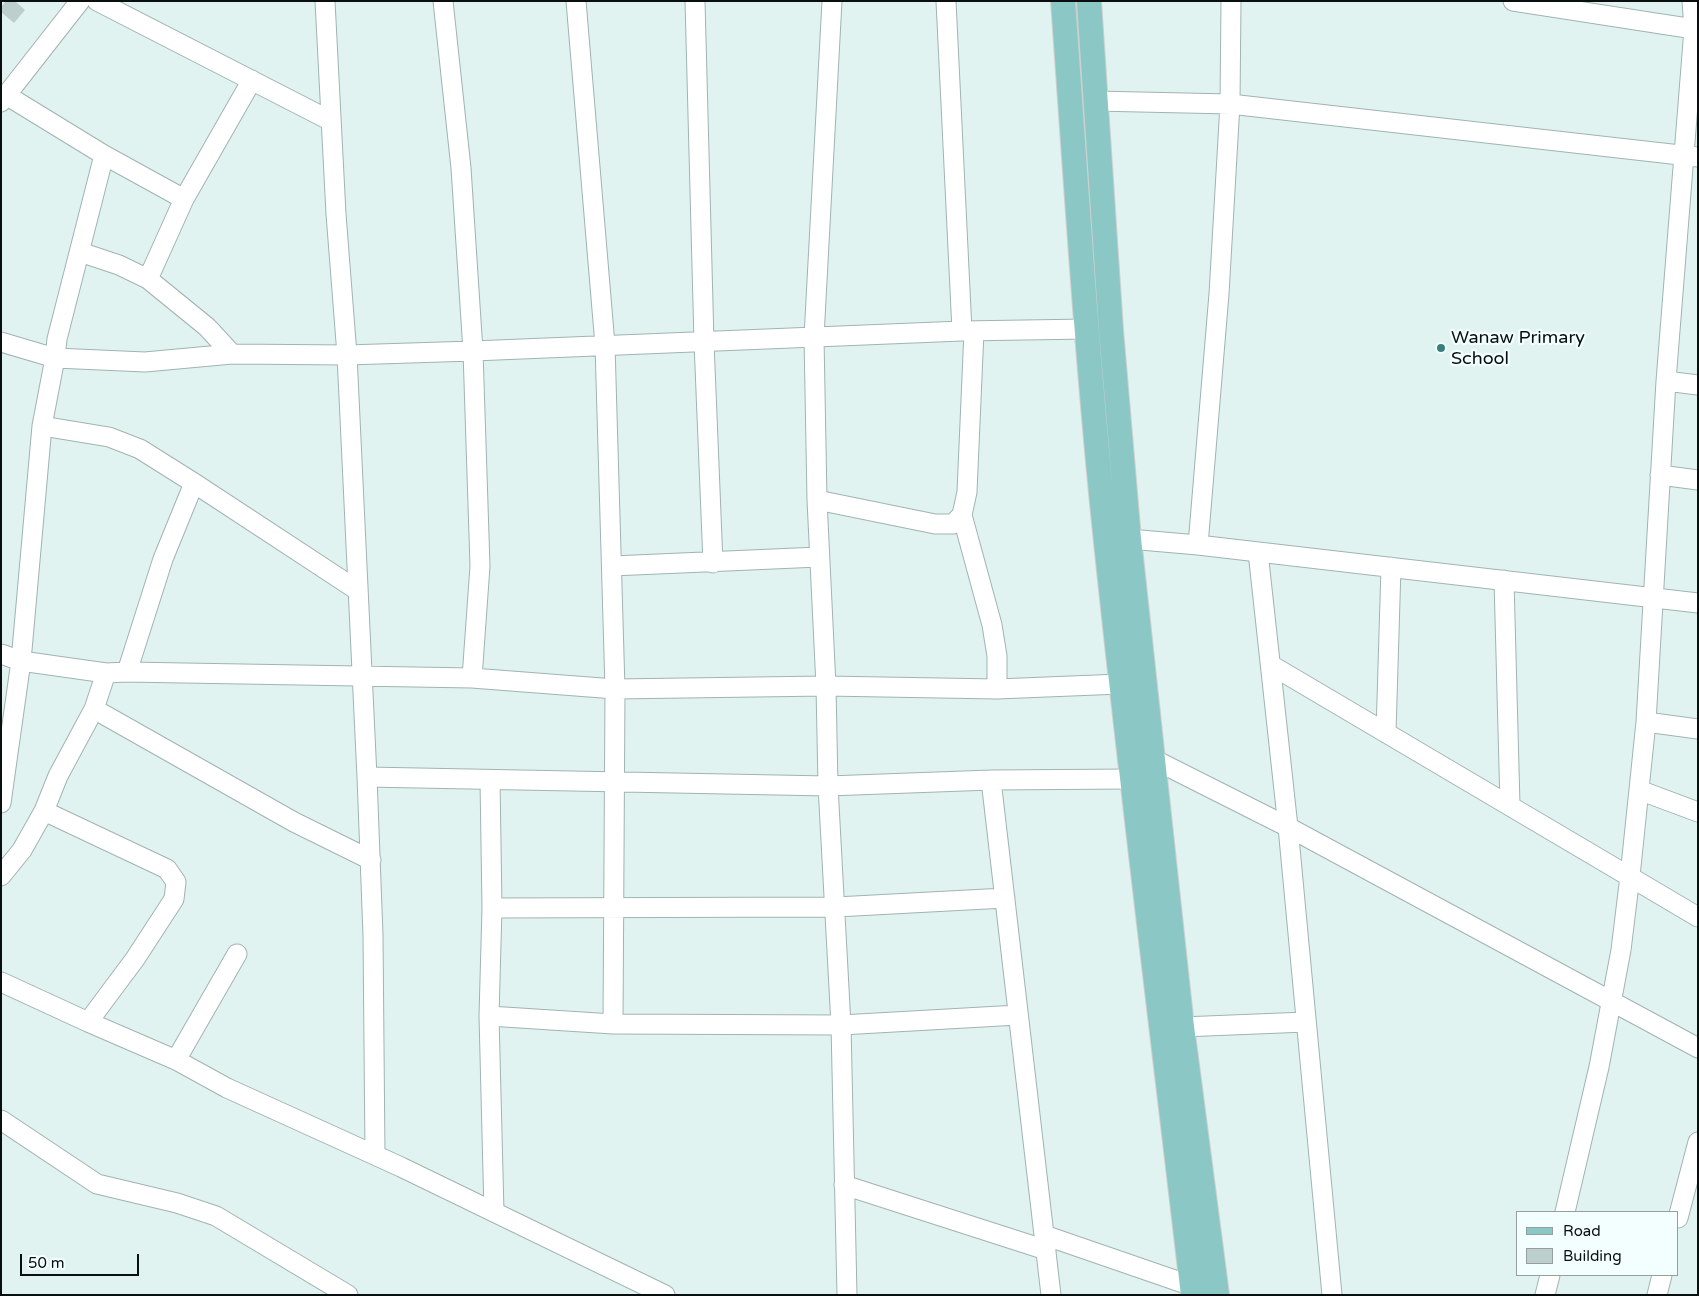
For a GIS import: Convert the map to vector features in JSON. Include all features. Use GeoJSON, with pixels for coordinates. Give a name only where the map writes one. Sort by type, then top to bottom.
{"type":"FeatureCollection","features":[{"type":"Feature","properties":{"kind":"main road"},"geometry":{"type":"LineString","coordinates":[[1063,1],[1087,329],[1105,538],[1131,779],[1192,1290]]}},
{"type":"Feature","properties":{"kind":"main road"},"geometry":{"type":"LineString","coordinates":[[1089,1],[1111,330],[1130,539],[1182,1027],[1216,1295]]}},
{"type":"Feature","properties":{"kind":"street"},"geometry":{"type":"LineString","coordinates":[[80,1],[3,99],[184,199]]}},
{"type":"Feature","properties":{"kind":"street"},"geometry":{"type":"LineString","coordinates":[[97,1],[331,120]]}},
{"type":"Feature","properties":{"kind":"street"},"geometry":{"type":"LineString","coordinates":[[325,1],[336,214],[347,355],[371,860],[375,1155]]}},
{"type":"Feature","properties":{"kind":"street"},"geometry":{"type":"LineString","coordinates":[[443,1],[461,168],[473,351],[480,566],[472,678]]}},
{"type":"Feature","properties":{"kind":"street"},"geometry":{"type":"LineString","coordinates":[[576,1],[605,345],[615,689],[613,1024]]}},
{"type":"Feature","properties":{"kind":"street"},"geometry":{"type":"LineString","coordinates":[[695,1],[704,342],[713,563]]}},
{"type":"Feature","properties":{"kind":"street"},"geometry":{"type":"LineString","coordinates":[[832,1],[814,337],[819,557],[826,686],[828,786],[841,1025],[847,1295]]}},
{"type":"Feature","properties":{"kind":"street"},"geometry":{"type":"LineString","coordinates":[[946,1],[968,331],[967,492],[962,516],[992,625],[997,656],[997,689]]}},
{"type":"Feature","properties":{"kind":"street"},"geometry":{"type":"LineString","coordinates":[[1198,545],[1220,294],[1230,104],[1231,1]]}},
{"type":"Feature","properties":{"kind":"street"},"geometry":{"type":"LineString","coordinates":[[1514,1],[1546,4],[1694,29]]}},
{"type":"Feature","properties":{"kind":"street"},"geometry":{"type":"LineString","coordinates":[[1565,1211],[1599,1067],[1622,950],[1630,876],[1646,722],[1666,382],[1690,156],[1694,29],[1692,1]]}},
{"type":"Feature","properties":{"kind":"street"},"geometry":{"type":"LineString","coordinates":[[148,279],[184,199],[252,80]]}},
{"type":"Feature","properties":{"kind":"street"},"geometry":{"type":"LineString","coordinates":[[1095,101],[1230,104],[1690,156]]}},
{"type":"Feature","properties":{"kind":"street"},"geometry":{"type":"LineString","coordinates":[[1,803],[21,661],[42,426],[57,338],[104,155]]}},
{"type":"Feature","properties":{"kind":"street"},"geometry":{"type":"LineString","coordinates":[[80,252],[119,265],[148,279],[206,326],[232,354]]}},
{"type":"Feature","properties":{"kind":"street"},"geometry":{"type":"LineString","coordinates":[[1,342],[55,358],[145,362],[232,354],[347,355],[968,331],[1087,329]]}},
{"type":"Feature","properties":{"kind":"street"},"geometry":{"type":"LineString","coordinates":[[1666,382],[1698,385]]}},
{"type":"Feature","properties":{"kind":"street"},"geometry":{"type":"LineString","coordinates":[[42,426],[109,437],[140,449],[358,590]]}},
{"type":"Feature","properties":{"kind":"street"},"geometry":{"type":"LineString","coordinates":[[1660,475],[1698,480]]}},
{"type":"Feature","properties":{"kind":"street"},"geometry":{"type":"LineString","coordinates":[[127,672],[164,559],[194,483]]}},
{"type":"Feature","properties":{"kind":"street"},"geometry":{"type":"LineString","coordinates":[[817,500],[935,524],[953,524],[962,516]]}},
{"type":"Feature","properties":{"kind":"street"},"geometry":{"type":"LineString","coordinates":[[1130,539],[1198,545],[1698,602]]}},
{"type":"Feature","properties":{"kind":"street"},"geometry":{"type":"LineString","coordinates":[[1258,552],[1288,827],[1332,1295]]}},
{"type":"Feature","properties":{"kind":"street"},"geometry":{"type":"LineString","coordinates":[[612,566],[819,557]]}},
{"type":"Feature","properties":{"kind":"street"},"geometry":{"type":"LineString","coordinates":[[1386,733],[1391,567]]}},
{"type":"Feature","properties":{"kind":"street"},"geometry":{"type":"LineString","coordinates":[[1504,580],[1510,805]]}},
{"type":"Feature","properties":{"kind":"street"},"geometry":{"type":"LineString","coordinates":[[1,654],[21,661],[106,673],[472,678],[615,689],[826,686],[997,689],[1121,684]]}},
{"type":"Feature","properties":{"kind":"street"},"geometry":{"type":"LineString","coordinates":[[1270,666],[1510,805],[1698,917]]}},
{"type":"Feature","properties":{"kind":"street"},"geometry":{"type":"LineString","coordinates":[[1,876],[22,850],[44,811],[58,776],[94,709],[106,673]]}},
{"type":"Feature","properties":{"kind":"street"},"geometry":{"type":"LineString","coordinates":[[94,709],[294,822],[371,860]]}},
{"type":"Feature","properties":{"kind":"street"},"geometry":{"type":"LineString","coordinates":[[1646,722],[1698,729]]}},
{"type":"Feature","properties":{"kind":"street"},"geometry":{"type":"LineString","coordinates":[[1153,759],[1288,827],[1698,1048]]}},
{"type":"Feature","properties":{"kind":"street"},"geometry":{"type":"LineString","coordinates":[[367,777],[828,786],[991,780],[1131,779]]}},
{"type":"Feature","properties":{"kind":"street"},"geometry":{"type":"LineString","coordinates":[[490,780],[492,908],[489,1016],[494,1212]]}},
{"type":"Feature","properties":{"kind":"street"},"geometry":{"type":"LineString","coordinates":[[991,780],[1052,1295]]}},
{"type":"Feature","properties":{"kind":"street"},"geometry":{"type":"LineString","coordinates":[[1639,790],[1698,812]]}},
{"type":"Feature","properties":{"kind":"street"},"geometry":{"type":"LineString","coordinates":[[44,811],[167,869],[176,882],[174,899],[135,959],[88,1022]]}},
{"type":"Feature","properties":{"kind":"street"},"geometry":{"type":"LineString","coordinates":[[492,908],[836,907],[1004,898]]}},
{"type":"Feature","properties":{"kind":"street"},"geometry":{"type":"LineString","coordinates":[[176,1060],[237,954]]}},
{"type":"Feature","properties":{"kind":"street"},"geometry":{"type":"LineString","coordinates":[[1,982],[176,1060],[228,1088],[375,1155],[665,1295]]}},
{"type":"Feature","properties":{"kind":"street"},"geometry":{"type":"LineString","coordinates":[[489,1016],[613,1024],[841,1025],[1018,1015]]}},
{"type":"Feature","properties":{"kind":"street"},"geometry":{"type":"LineString","coordinates":[[1182,1027],[1306,1022]]}},
{"type":"Feature","properties":{"kind":"street"},"geometry":{"type":"LineString","coordinates":[[1,1120],[97,1184],[177,1203],[216,1216],[348,1295]]}},
{"type":"Feature","properties":{"kind":"street"},"geometry":{"type":"LineString","coordinates":[[1679,1214],[1698,1142]]}},
{"type":"Feature","properties":{"kind":"street"},"geometry":{"type":"LineString","coordinates":[[844,1185],[1045,1243],[1192,1290]]}},
{"type":"Feature","properties":{"kind":"street"},"geometry":{"type":"LineString","coordinates":[[1545,1295],[1550,1276]]}},
{"type":"Feature","properties":{"kind":"street"},"geometry":{"type":"LineString","coordinates":[[1657,1295],[1662,1276]]}},
{"type":"Feature","properties":{"kind":"building"},"geometry":{"type":"Polygon","coordinates":[[[6,1],[15,1],[25,10],[14,23],[1,12],[1,7],[6,1]]]}},
{"type":"Feature","properties":{"kind":"place","name":"Wanaw Primary School"},"geometry":{"type":"Point","coordinates":[1441,348]}}]}
